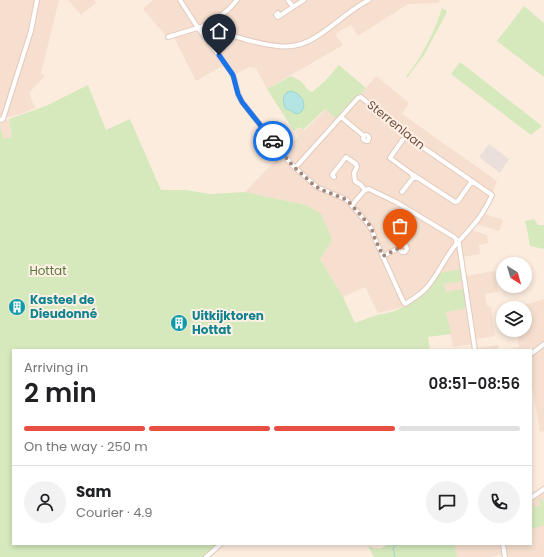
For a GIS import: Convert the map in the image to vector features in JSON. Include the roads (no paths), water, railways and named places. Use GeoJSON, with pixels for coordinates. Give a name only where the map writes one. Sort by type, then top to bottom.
{"type":"FeatureCollection","features":[{"type":"Feature","properties":{"kind":"street"},"geometry":{"type":"LineString","coordinates":[[1,119],[31,31],[37,0]]}},
{"type":"Feature","properties":{"kind":"street"},"geometry":{"type":"LineString","coordinates":[[180,0],[233,75],[238,94],[242,102],[295,168],[317,187],[345,199],[371,227],[405,304],[428,287],[449,253],[458,242]]}},
{"type":"Feature","properties":{"kind":"street"},"geometry":{"type":"LineString","coordinates":[[288,0],[293,7]]}},
{"type":"Feature","properties":{"kind":"street"},"geometry":{"type":"LineString","coordinates":[[280,16],[278,13],[276,15],[278,17],[283,14],[304,0]]}},
{"type":"Feature","properties":{"kind":"street"},"geometry":{"type":"LineString","coordinates":[[206,27],[270,46],[294,46],[308,42],[317,37],[350,11],[369,0]]}},
{"type":"Feature","properties":{"kind":"street"},"geometry":{"type":"LineString","coordinates":[[168,37],[206,27],[228,10],[234,1]]}},
{"type":"Feature","properties":{"kind":"street","name":"Sterrenlaan"},"geometry":{"type":"LineString","coordinates":[[295,168],[358,98],[361,97],[406,135],[492,195],[476,223],[458,242]]}},
{"type":"Feature","properties":{"kind":"street"},"geometry":{"type":"LineString","coordinates":[[341,117],[364,136]]}},
{"type":"Feature","properties":{"kind":"street"},"geometry":{"type":"LineString","coordinates":[[406,135],[390,158],[415,177],[455,202],[458,201],[472,181]]}},
{"type":"Feature","properties":{"kind":"street"},"geometry":{"type":"LineString","coordinates":[[334,177],[332,175],[346,157],[356,164],[357,166],[354,173],[355,182],[361,185],[365,190]]}},
{"type":"Feature","properties":{"kind":"street"},"geometry":{"type":"LineString","coordinates":[[402,192],[415,177]]}},
{"type":"Feature","properties":{"kind":"street"},"geometry":{"type":"LineString","coordinates":[[352,205],[367,188],[396,202],[454,237],[458,242],[475,349]]}},
{"type":"Feature","properties":{"kind":"street"},"geometry":{"type":"LineString","coordinates":[[383,256],[399,248]]}},
{"type":"Feature","properties":{"kind":"street"},"geometry":{"type":"LineString","coordinates":[[532,353],[544,344]]}},
{"type":"Feature","properties":{"kind":"street"},"geometry":{"type":"LineString","coordinates":[[532,497],[544,489]]}},
{"type":"Feature","properties":{"kind":"street"},"geometry":{"type":"LineString","coordinates":[[206,557],[219,545]]}},
{"type":"Feature","properties":{"kind":"street"},"geometry":{"type":"LineString","coordinates":[[503,545],[505,557]]}},
{"type":"Feature","properties":{"kind":"water"},"geometry":{"type":"Polygon","coordinates":[[[291,91],[302,98],[304,104],[301,112],[296,114],[286,109],[283,100],[284,95],[291,91]]]}},
{"type":"Feature","properties":{"kind":"waterway"},"geometry":{"type":"LineString","coordinates":[[395,545],[393,548],[395,557]]}},
{"type":"Feature","properties":{"kind":"place","name":"Kasteel de Dieudonné"},"geometry":{"type":"Point","coordinates":[17,307]}},
{"type":"Feature","properties":{"kind":"place","name":"Uitkijktoren Hottat"},"geometry":{"type":"Point","coordinates":[179,323]}},
{"type":"Feature","properties":{"kind":"park label","name":"Hottat"},"geometry":{"type":"Point","coordinates":[48,271]}}]}
